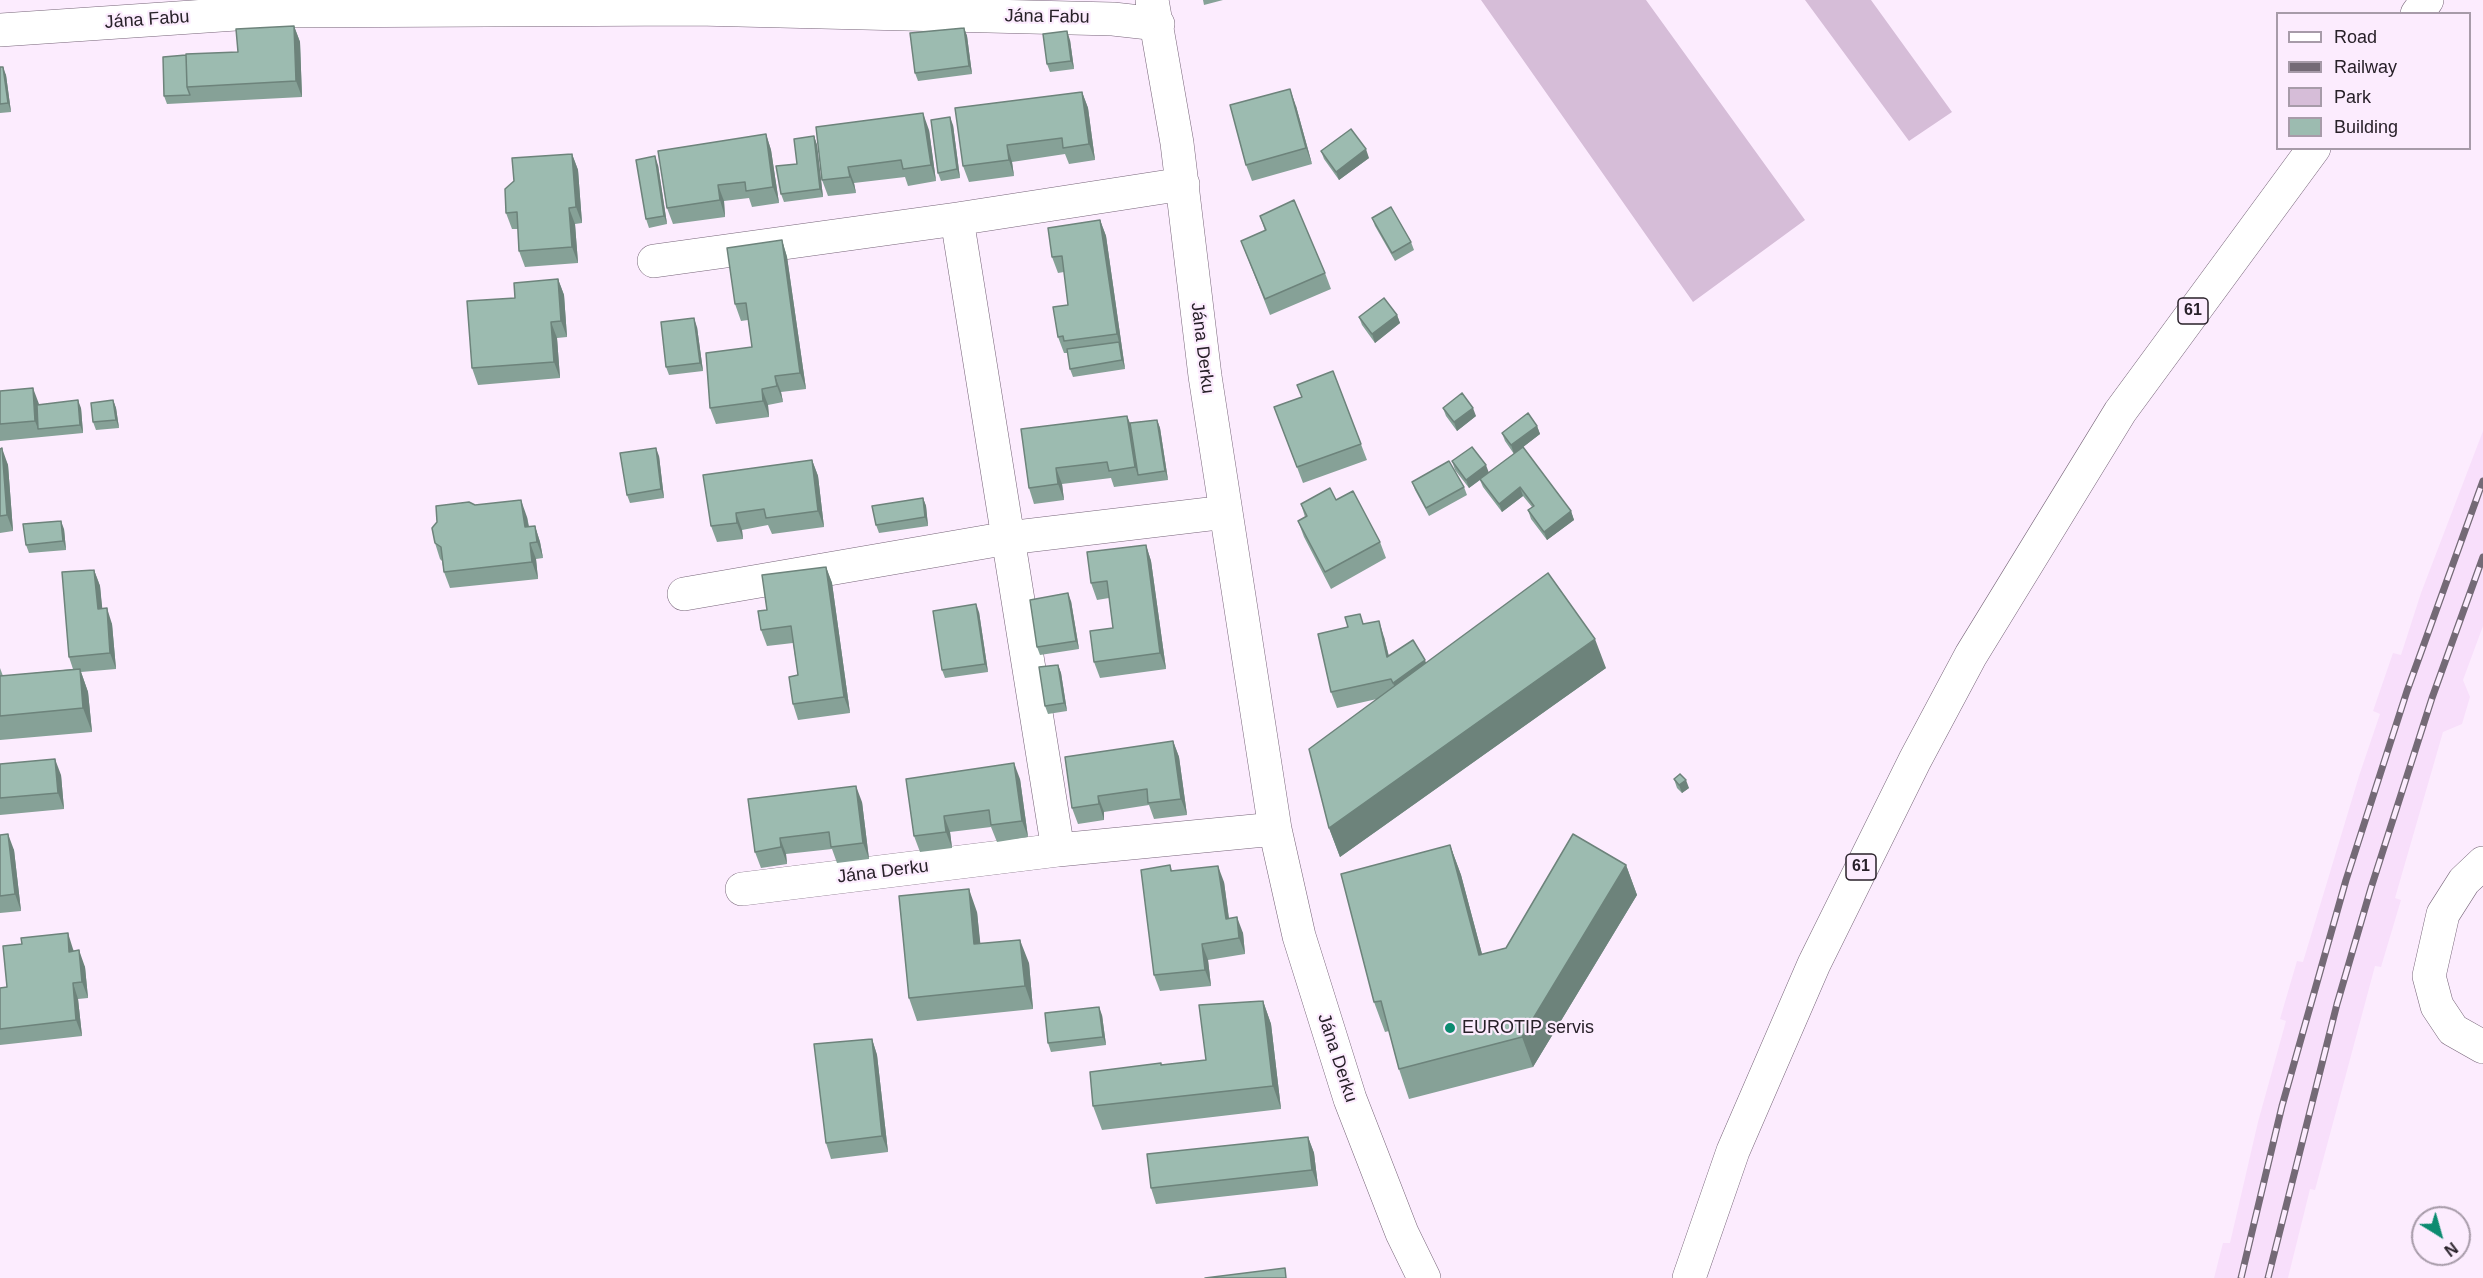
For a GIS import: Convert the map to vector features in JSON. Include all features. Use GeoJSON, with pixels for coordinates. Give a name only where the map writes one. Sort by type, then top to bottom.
{"type":"FeatureCollection","features":[{"type":"Feature","properties":{"kind":"street","name":"Jána Fabu"},"geometry":{"type":"LineString","coordinates":[[0,30],[292,11],[697,9],[1113,19],[1155,12]]}},
{"type":"Feature","properties":{"kind":"street","name":"Jána Derku"},"geometry":{"type":"LineString","coordinates":[[1155,12],[1183,184],[1205,376],[1275,829],[1299,936],[1350,1099],[1402,1233],[1424,1278]]}},
{"type":"Feature","properties":{"kind":"street","name":"61"},"geometry":{"type":"LineString","coordinates":[[1689,1278],[1733,1151],[1814,964],[1910,770],[1971,655],[2120,412],[2313,150]]}},
{"type":"Feature","properties":{"kind":"street"},"geometry":{"type":"LineString","coordinates":[[654,261],[957,219],[1183,184]]}},
{"type":"Feature","properties":{"kind":"street"},"geometry":{"type":"LineString","coordinates":[[957,219],[1058,850]]}},
{"type":"Feature","properties":{"kind":"street"},"geometry":{"type":"LineString","coordinates":[[684,594],[1008,538],[1226,512]]}},
{"type":"Feature","properties":{"kind":"street","name":"Jána Derku"},"geometry":{"type":"LineString","coordinates":[[742,889],[1058,850],[1275,829]]}},
{"type":"Feature","properties":{"kind":"street"},"geometry":{"type":"LineString","coordinates":[[2483,863],[2464,881],[2443,914],[2429,976],[2437,1006],[2453,1030],[2483,1047]]}},
{"type":"Feature","properties":{"kind":"shaded area"},"geometry":{"type":"Polygon","coordinates":[[[2483,431],[2483,626],[2463,680],[2470,697],[2462,724],[2443,732],[2395,898],[2401,900],[2381,967],[2375,966],[2315,1190],[2310,1189],[2288,1278],[2214,1278],[2223,1243],[2230,1243],[2258,1122],[2286,1021],[2280,1019],[2297,961],[2303,962],[2380,714],[2373,711],[2393,653],[2401,655],[2421,593],[2483,431]]]}},
{"type":"Feature","properties":{"kind":"green space"},"geometry":{"type":"Polygon","coordinates":[[[1481,0],[1646,0],[1805,220],[1693,302],[1481,0]]]}},
{"type":"Feature","properties":{"kind":"green space"},"geometry":{"type":"Polygon","coordinates":[[[1805,0],[1871,0],[1952,112],[1909,141],[1805,0]]]}},
{"type":"Feature","properties":{"kind":"building"},"geometry":{"type":"Polygon","coordinates":[[[294,26],[296,81],[187,87],[186,54],[238,52],[236,29],[294,26]]]}},
{"type":"Feature","properties":{"kind":"building"},"geometry":{"type":"Polygon","coordinates":[[[964,28],[969,66],[915,73],[910,33],[964,28]]]}},
{"type":"Feature","properties":{"kind":"building"},"geometry":{"type":"Polygon","coordinates":[[[1067,31],[1071,61],[1047,64],[1043,34],[1067,31]]]}},
{"type":"Feature","properties":{"kind":"building"},"geometry":{"type":"Polygon","coordinates":[[[186,55],[187,87],[190,95],[164,96],[163,57],[186,55]]]}},
{"type":"Feature","properties":{"kind":"building"},"geometry":{"type":"Polygon","coordinates":[[[0,67],[3,67],[8,103],[0,104],[0,67]]]}},
{"type":"Feature","properties":{"kind":"building"},"geometry":{"type":"Polygon","coordinates":[[[1290,89],[1306,148],[1246,165],[1230,105],[1290,89]]]}},
{"type":"Feature","properties":{"kind":"building"},"geometry":{"type":"Polygon","coordinates":[[[1082,92],[1089,144],[1063,148],[1062,138],[1007,145],[1009,160],[963,166],[955,108],[1082,92]]]}},
{"type":"Feature","properties":{"kind":"building"},"geometry":{"type":"Polygon","coordinates":[[[923,113],[931,165],[903,169],[901,160],[848,167],[850,177],[822,180],[816,127],[923,113]]]}},
{"type":"Feature","properties":{"kind":"building"},"geometry":{"type":"Polygon","coordinates":[[[950,117],[957,169],[938,173],[931,120],[950,117]]]}},
{"type":"Feature","properties":{"kind":"building"},"geometry":{"type":"Polygon","coordinates":[[[1351,129],[1366,149],[1336,172],[1321,151],[1351,129]]]}},
{"type":"Feature","properties":{"kind":"building"},"geometry":{"type":"Polygon","coordinates":[[[766,134],[773,187],[746,191],[745,182],[718,185],[720,200],[667,208],[658,151],[766,134]]]}},
{"type":"Feature","properties":{"kind":"building"},"geometry":{"type":"Polygon","coordinates":[[[814,136],[820,189],[781,194],[776,166],[797,164],[794,139],[814,136]]]}},
{"type":"Feature","properties":{"kind":"building"},"geometry":{"type":"Polygon","coordinates":[[[572,154],[576,207],[569,208],[572,247],[519,251],[517,212],[506,213],[505,189],[514,181],[512,158],[572,154]]]}},
{"type":"Feature","properties":{"kind":"building"},"geometry":{"type":"Polygon","coordinates":[[[655,156],[664,216],[646,219],[636,160],[655,156]]]}},
{"type":"Feature","properties":{"kind":"building"},"geometry":{"type":"Polygon","coordinates":[[[1294,200],[1325,273],[1265,299],[1241,241],[1266,230],[1260,216],[1294,200]]]}},
{"type":"Feature","properties":{"kind":"building"},"geometry":{"type":"Polygon","coordinates":[[[1391,207],[1411,242],[1392,253],[1372,218],[1391,207]]]}},
{"type":"Feature","properties":{"kind":"building"},"geometry":{"type":"Polygon","coordinates":[[[1100,220],[1117,334],[1064,341],[1063,336],[1058,337],[1053,307],[1068,305],[1062,256],[1052,257],[1048,228],[1100,220]]]}},
{"type":"Feature","properties":{"kind":"building"},"geometry":{"type":"Polygon","coordinates":[[[782,240],[800,373],[775,376],[777,386],[762,389],[763,401],[710,408],[706,353],[752,347],[746,303],[735,304],[727,248],[782,240]]]}},
{"type":"Feature","properties":{"kind":"building"},"geometry":{"type":"Polygon","coordinates":[[[558,279],[561,321],[551,322],[554,362],[472,368],[467,301],[515,298],[514,283],[558,279]]]}},
{"type":"Feature","properties":{"kind":"building"},"geometry":{"type":"Polygon","coordinates":[[[1384,298],[1397,315],[1372,334],[1359,317],[1384,298]]]}},
{"type":"Feature","properties":{"kind":"building"},"geometry":{"type":"Polygon","coordinates":[[[694,318],[700,363],[666,367],[661,322],[694,318]]]}},
{"type":"Feature","properties":{"kind":"building"},"geometry":{"type":"Polygon","coordinates":[[[1119,342],[1122,360],[1070,369],[1067,349],[1119,342]]]}},
{"type":"Feature","properties":{"kind":"building"},"geometry":{"type":"Polygon","coordinates":[[[1333,371],[1361,444],[1297,467],[1274,407],[1302,397],[1297,385],[1333,371]]]}},
{"type":"Feature","properties":{"kind":"building"},"geometry":{"type":"Polygon","coordinates":[[[33,388],[35,421],[0,424],[0,391],[33,388]]]}},
{"type":"Feature","properties":{"kind":"building"},"geometry":{"type":"Polygon","coordinates":[[[1462,393],[1473,408],[1454,422],[1443,408],[1462,393]]]}},
{"type":"Feature","properties":{"kind":"building"},"geometry":{"type":"Polygon","coordinates":[[[78,400],[80,425],[38,429],[37,405],[78,400]]]}},
{"type":"Feature","properties":{"kind":"building"},"geometry":{"type":"Polygon","coordinates":[[[113,400],[116,420],[93,422],[91,403],[113,400]]]}},
{"type":"Feature","properties":{"kind":"building"},"geometry":{"type":"Polygon","coordinates":[[[1528,413],[1537,426],[1511,445],[1502,433],[1528,413]]]}},
{"type":"Feature","properties":{"kind":"building"},"geometry":{"type":"Polygon","coordinates":[[[1127,416],[1135,467],[1109,471],[1107,462],[1056,468],[1058,484],[1029,488],[1021,429],[1127,416]]]}},
{"type":"Feature","properties":{"kind":"building"},"geometry":{"type":"Polygon","coordinates":[[[1157,420],[1165,471],[1138,475],[1130,423],[1157,420]]]}},
{"type":"Feature","properties":{"kind":"building"},"geometry":{"type":"Polygon","coordinates":[[[1472,447],[1486,465],[1466,480],[1452,461],[1472,447]]]}},
{"type":"Feature","properties":{"kind":"building"},"geometry":{"type":"Polygon","coordinates":[[[1523,447],[1571,511],[1544,532],[1528,510],[1534,506],[1520,487],[1499,504],[1480,479],[1523,447]]]}},
{"type":"Feature","properties":{"kind":"building"},"geometry":{"type":"Polygon","coordinates":[[[2,448],[7,515],[0,516],[0,449],[2,448]]]}},
{"type":"Feature","properties":{"kind":"building"},"geometry":{"type":"Polygon","coordinates":[[[656,448],[661,489],[627,495],[620,453],[656,448]]]}},
{"type":"Feature","properties":{"kind":"building"},"geometry":{"type":"Polygon","coordinates":[[[812,460],[818,511],[766,518],[764,509],[736,513],[737,523],[711,526],[703,475],[812,460]]]}},
{"type":"Feature","properties":{"kind":"building"},"geometry":{"type":"Polygon","coordinates":[[[1449,461],[1464,487],[1426,508],[1412,482],[1449,461]]]}},
{"type":"Feature","properties":{"kind":"building"},"geometry":{"type":"Polygon","coordinates":[[[1330,488],[1336,500],[1353,491],[1380,542],[1325,572],[1298,521],[1307,516],[1301,504],[1330,488]]]}},
{"type":"Feature","properties":{"kind":"building"},"geometry":{"type":"Polygon","coordinates":[[[923,498],[925,517],[876,525],[872,506],[923,498]]]}},
{"type":"Feature","properties":{"kind":"building"},"geometry":{"type":"Polygon","coordinates":[[[521,500],[525,527],[535,526],[537,542],[530,543],[532,562],[444,572],[441,547],[435,543],[432,528],[437,522],[436,506],[521,500]]]}},
{"type":"Feature","properties":{"kind":"building"},"geometry":{"type":"Polygon","coordinates":[[[61,521],[63,541],[26,545],[23,524],[61,521]]]}},
{"type":"Feature","properties":{"kind":"building"},"geometry":{"type":"Polygon","coordinates":[[[1146,545],[1160,653],[1094,662],[1090,631],[1113,628],[1107,581],[1091,583],[1087,552],[1146,545]]]}},
{"type":"Feature","properties":{"kind":"building"},"geometry":{"type":"Polygon","coordinates":[[[826,567],[844,697],[793,704],[789,677],[798,675],[791,626],[761,630],[758,611],[767,610],[762,575],[826,567]]]}},
{"type":"Feature","properties":{"kind":"building"},"geometry":{"type":"Polygon","coordinates":[[[94,570],[98,609],[107,608],[110,653],[69,657],[62,572],[94,570]]]}},
{"type":"Feature","properties":{"kind":"building"},"geometry":{"type":"Polygon","coordinates":[[[1548,573],[1595,639],[1329,828],[1309,749],[1548,573]]]}},
{"type":"Feature","properties":{"kind":"building"},"geometry":{"type":"Polygon","coordinates":[[[1068,593],[1076,641],[1037,647],[1030,600],[1068,593]]]}},
{"type":"Feature","properties":{"kind":"building"},"geometry":{"type":"Polygon","coordinates":[[[976,604],[985,664],[942,670],[933,611],[976,604]]]}},
{"type":"Feature","properties":{"kind":"building"},"geometry":{"type":"Polygon","coordinates":[[[1360,614],[1363,624],[1379,621],[1387,657],[1413,640],[1425,660],[1393,683],[1391,679],[1331,692],[1318,634],[1348,627],[1345,617],[1360,614]]]}},
{"type":"Feature","properties":{"kind":"building"},"geometry":{"type":"Polygon","coordinates":[[[1058,665],[1064,703],[1045,706],[1039,667],[1058,665]]]}},
{"type":"Feature","properties":{"kind":"building"},"geometry":{"type":"Polygon","coordinates":[[[80,669],[83,708],[0,716],[0,676],[80,669]]]}},
{"type":"Feature","properties":{"kind":"building"},"geometry":{"type":"Polygon","coordinates":[[[1173,741],[1181,799],[1148,803],[1147,789],[1098,796],[1099,804],[1072,808],[1065,757],[1173,741]]]}},
{"type":"Feature","properties":{"kind":"building"},"geometry":{"type":"Polygon","coordinates":[[[55,759],[58,793],[0,798],[0,764],[55,759]]]}},
{"type":"Feature","properties":{"kind":"building"},"geometry":{"type":"Polygon","coordinates":[[[1014,763],[1022,821],[991,825],[989,810],[944,816],[946,832],[914,836],[906,779],[1014,763]]]}},
{"type":"Feature","properties":{"kind":"building"},"geometry":{"type":"Polygon","coordinates":[[[1680,774],[1686,780],[1679,785],[1674,779],[1680,774]]]}},
{"type":"Feature","properties":{"kind":"building"},"geometry":{"type":"Polygon","coordinates":[[[856,786],[863,843],[831,847],[829,832],[780,838],[781,847],[755,852],[748,799],[856,786]]]}},
{"type":"Feature","properties":{"kind":"building"},"geometry":{"type":"Polygon","coordinates":[[[8,834],[15,894],[0,896],[0,835],[8,834]]]}},
{"type":"Feature","properties":{"kind":"building"},"geometry":{"type":"Polygon","coordinates":[[[1573,834],[1626,865],[1522,1037],[1399,1069],[1381,1001],[1374,1002],[1341,874],[1450,845],[1479,955],[1506,948],[1573,834]]]}},
{"type":"Feature","properties":{"kind":"building"},"geometry":{"type":"Polygon","coordinates":[[[1170,865],[1171,871],[1218,866],[1226,919],[1237,917],[1239,938],[1202,944],[1205,970],[1154,975],[1141,870],[1170,865]]]}},
{"type":"Feature","properties":{"kind":"building"},"geometry":{"type":"Polygon","coordinates":[[[969,889],[974,944],[1020,940],[1025,986],[909,998],[899,896],[969,889]]]}},
{"type":"Feature","properties":{"kind":"building"},"geometry":{"type":"Polygon","coordinates":[[[68,933],[69,952],[79,950],[82,982],[73,983],[76,1020],[0,1029],[0,988],[7,987],[3,946],[22,944],[21,938],[68,933]]]}},
{"type":"Feature","properties":{"kind":"building"},"geometry":{"type":"Polygon","coordinates":[[[1263,1001],[1273,1086],[1093,1106],[1090,1072],[1206,1060],[1199,1005],[1263,1001]]]}},
{"type":"Feature","properties":{"kind":"building"},"geometry":{"type":"Polygon","coordinates":[[[1099,1007],[1103,1037],[1048,1043],[1045,1013],[1099,1007]]]}},
{"type":"Feature","properties":{"kind":"building"},"geometry":{"type":"Polygon","coordinates":[[[872,1039],[882,1136],[826,1143],[814,1044],[872,1039]]]}},
{"type":"Feature","properties":{"kind":"building"},"geometry":{"type":"Polygon","coordinates":[[[1308,1137],[1312,1170],[1151,1188],[1147,1154],[1308,1137]]]}},
{"type":"Feature","properties":{"kind":"building"},"geometry":{"type":"Polygon","coordinates":[[[1285,1268],[1286,1278],[1205,1278],[1285,1268]]]}},
{"type":"Feature","properties":{"kind":"railway"},"geometry":{"type":"LineString","coordinates":[[2241,1278],[2282,1106],[2346,880],[2407,691],[2483,481]]}},
{"type":"Feature","properties":{"kind":"railway"},"geometry":{"type":"LineString","coordinates":[[2268,1278],[2337,1004],[2371,888],[2432,698],[2483,557]]}},
{"type":"Feature","properties":{"kind":"place","name":"EUROTIP servis"},"geometry":{"type":"Point","coordinates":[1450,1028]}}]}
